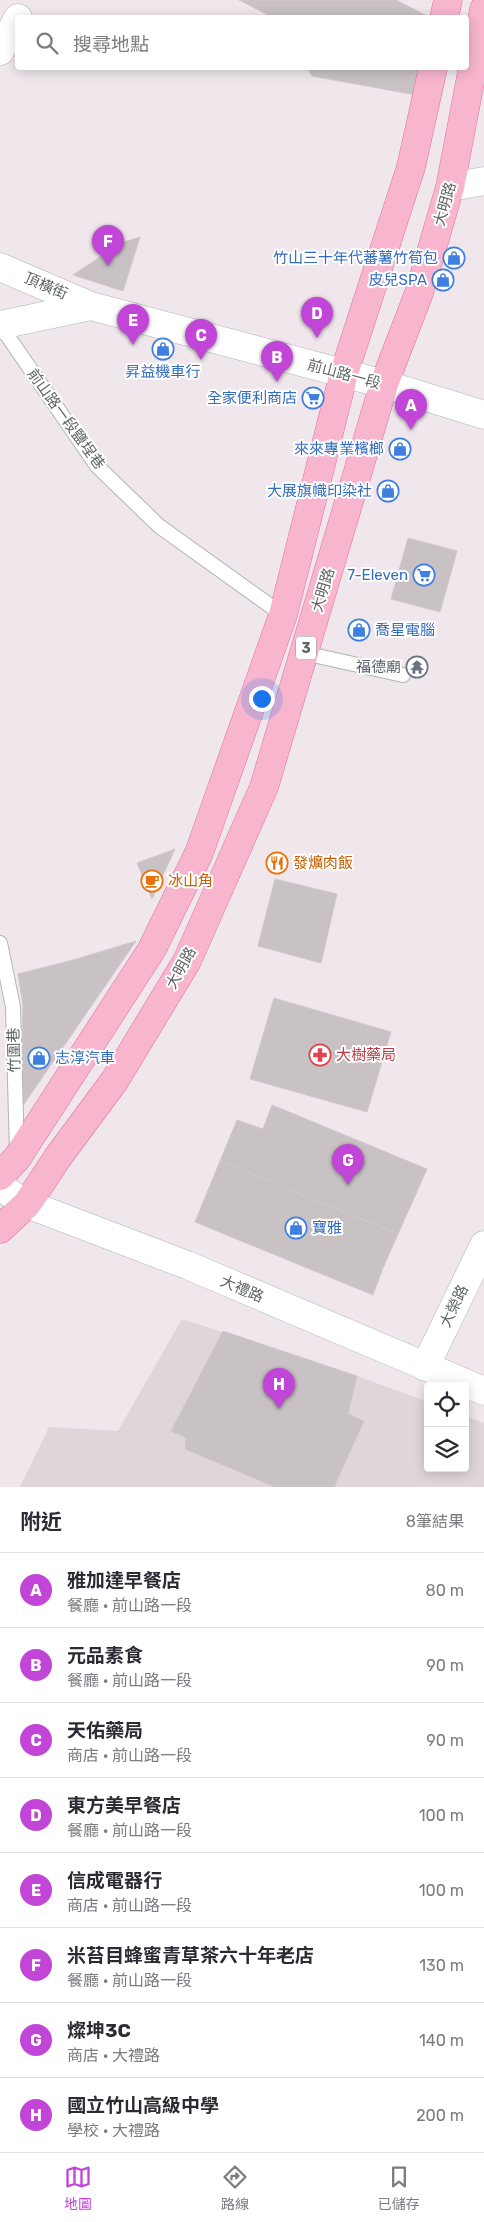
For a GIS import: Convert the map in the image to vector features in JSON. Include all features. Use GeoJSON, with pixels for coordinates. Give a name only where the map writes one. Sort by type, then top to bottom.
{"type":"FeatureCollection","features":[{"type":"Feature","properties":{"kind":"main road"},"geometry":{"type":"LineString","coordinates":[[445,15],[448,0]]}},
{"type":"Feature","properties":{"kind":"main road","name":"大明路"},"geometry":{"type":"LineString","coordinates":[[0,1229],[27,1204],[58,1157],[116,1080],[187,961],[264,787],[384,384],[419,292],[450,187],[484,9]]}},
{"type":"Feature","properties":{"kind":"main road","name":"大明路"},"geometry":{"type":"LineString","coordinates":[[8,1167],[152,950],[199,853],[283,615],[344,373],[411,167],[433,70]]}},
{"type":"Feature","properties":{"kind":"street"},"geometry":{"type":"LineString","coordinates":[[20,15],[27,0]]}},
{"type":"Feature","properties":{"kind":"street"},"geometry":{"type":"LineString","coordinates":[[0,51],[15,24]]}},
{"type":"Feature","properties":{"kind":"street"},"geometry":{"type":"LineString","coordinates":[[450,187],[484,181]]}},
{"type":"Feature","properties":{"kind":"street","name":"頂橫街"},"geometry":{"type":"LineString","coordinates":[[0,266],[91,306]]}},
{"type":"Feature","properties":{"kind":"street","name":"前山路一段"},"geometry":{"type":"LineString","coordinates":[[0,325],[91,306],[384,384],[484,415]]}},
{"type":"Feature","properties":{"kind":"street","name":"大禮路"},"geometry":{"type":"LineString","coordinates":[[0,1187],[27,1204],[187,1265],[484,1391]]}},
{"type":"Feature","properties":{"kind":"street","name":"大榮路"},"geometry":{"type":"LineString","coordinates":[[425,1367],[484,1245]]}},
{"type":"Feature","properties":{"kind":"lane","name":"前山路一段鹽埕巷"},"geometry":{"type":"LineString","coordinates":[[0,325],[98,466],[159,526],[283,615]]}},
{"type":"Feature","properties":{"kind":"lane"},"geometry":{"type":"LineString","coordinates":[[304,653],[403,675]]}},
{"type":"Feature","properties":{"kind":"lane","name":"竹圍巷"},"geometry":{"type":"LineString","coordinates":[[0,943],[13,1007],[8,1167]]}},
{"type":"Feature","properties":{"kind":"shaded area"},"geometry":{"type":"Polygon","coordinates":[[[182,1319],[357,1376],[424,1401],[424,1472],[469,1472],[469,1417],[484,1423],[484,1487],[20,1487],[49,1427],[118,1431],[182,1319]]]}},
{"type":"Feature","properties":{"kind":"building"},"geometry":{"type":"Polygon","coordinates":[[[239,0],[396,0],[425,15],[268,15],[239,0]]]}},
{"type":"Feature","properties":{"kind":"building"},"geometry":{"type":"Polygon","coordinates":[[[308,70],[422,70],[416,95],[312,76],[308,70]]]}},
{"type":"Feature","properties":{"kind":"building"},"geometry":{"type":"Polygon","coordinates":[[[140,237],[123,291],[73,275],[121,243],[140,237]]]}},
{"type":"Feature","properties":{"kind":"building","name":"7-Eleven"},"geometry":{"type":"Polygon","coordinates":[[[408,538],[457,551],[440,612],[391,599],[408,538]]]}},
{"type":"Feature","properties":{"kind":"building","name":"冰山角"},"geometry":{"type":"Polygon","coordinates":[[[175,849],[152,899],[137,863],[175,849]]]}},
{"type":"Feature","properties":{"kind":"building"},"geometry":{"type":"Polygon","coordinates":[[[275,879],[337,894],[321,963],[258,946],[275,879]]]}},
{"type":"Feature","properties":{"kind":"building","name":"志淳汽車"},"geometry":{"type":"Polygon","coordinates":[[[136,941],[20,1110],[23,1006],[18,974],[136,941]]]}},
{"type":"Feature","properties":{"kind":"building","name":"大樹藥局"},"geometry":{"type":"Polygon","coordinates":[[[274,998],[391,1032],[367,1112],[250,1079],[274,998]]]}},
{"type":"Feature","properties":{"kind":"building"},"geometry":{"type":"Polygon","coordinates":[[[272,1105],[427,1169],[398,1234],[220,1161],[237,1120],[263,1129],[272,1105]]]}},
{"type":"Feature","properties":{"kind":"building","name":"寶雅"},"geometry":{"type":"Polygon","coordinates":[[[220,1161],[398,1234],[373,1295],[195,1222],[220,1161]]]}},
{"type":"Feature","properties":{"kind":"building"},"geometry":{"type":"Polygon","coordinates":[[[223,1331],[357,1376],[348,1414],[364,1421],[334,1487],[275,1487],[185,1449],[186,1438],[171,1431],[223,1331]]]}},
{"type":"Feature","properties":{"kind":"place","name":"竹山三十年代蕃薯竹筍包"},"geometry":{"type":"Point","coordinates":[454,258]}},
{"type":"Feature","properties":{"kind":"place","name":"米苔目蜂蜜青草茶六十年老店"},"geometry":{"type":"Point","coordinates":[108,266]}},
{"type":"Feature","properties":{"kind":"place","name":"皮兒SPA"},"geometry":{"type":"Point","coordinates":[443,280]}},
{"type":"Feature","properties":{"kind":"place","name":"東方美早餐店"},"geometry":{"type":"Point","coordinates":[317,338]}},
{"type":"Feature","properties":{"kind":"place","name":"信成電器行"},"geometry":{"type":"Point","coordinates":[133,345]}},
{"type":"Feature","properties":{"kind":"place","name":"昇益機車行"},"geometry":{"type":"Point","coordinates":[163,349]}},
{"type":"Feature","properties":{"kind":"place","name":"天佑藥局"},"geometry":{"type":"Point","coordinates":[201,360]}},
{"type":"Feature","properties":{"kind":"place","name":"元品素食"},"geometry":{"type":"Point","coordinates":[277,382]}},
{"type":"Feature","properties":{"kind":"place","name":"全家便利商店"},"geometry":{"type":"Point","coordinates":[313,398]}},
{"type":"Feature","properties":{"kind":"place","name":"雅加達早餐店"},"geometry":{"type":"Point","coordinates":[411,430]}},
{"type":"Feature","properties":{"kind":"place","name":"來來專業檳榔"},"geometry":{"type":"Point","coordinates":[400,449]}},
{"type":"Feature","properties":{"kind":"place","name":"大展旗幟印染社"},"geometry":{"type":"Point","coordinates":[388,491]}},
{"type":"Feature","properties":{"kind":"place","name":"7-Eleven"},"geometry":{"type":"Point","coordinates":[424,575]}},
{"type":"Feature","properties":{"kind":"place","name":"喬星電腦"},"geometry":{"type":"Point","coordinates":[359,630]}},
{"type":"Feature","properties":{"kind":"place","name":"福德廟"},"geometry":{"type":"Point","coordinates":[417,667]}},
{"type":"Feature","properties":{"kind":"place","name":"發爌肉飯"},"geometry":{"type":"Point","coordinates":[277,863]}},
{"type":"Feature","properties":{"kind":"place","name":"冰山角"},"geometry":{"type":"Point","coordinates":[152,881]}},
{"type":"Feature","properties":{"kind":"place","name":"大樹藥局"},"geometry":{"type":"Point","coordinates":[320,1055]}},
{"type":"Feature","properties":{"kind":"place","name":"志淳汽車"},"geometry":{"type":"Point","coordinates":[39,1058]}},
{"type":"Feature","properties":{"kind":"place","name":"燦坤3C"},"geometry":{"type":"Point","coordinates":[348,1185]}},
{"type":"Feature","properties":{"kind":"place","name":"寶雅"},"geometry":{"type":"Point","coordinates":[296,1228]}},
{"type":"Feature","properties":{"kind":"place","name":"國立竹山高級中學"},"geometry":{"type":"Point","coordinates":[279,1409]}}]}
